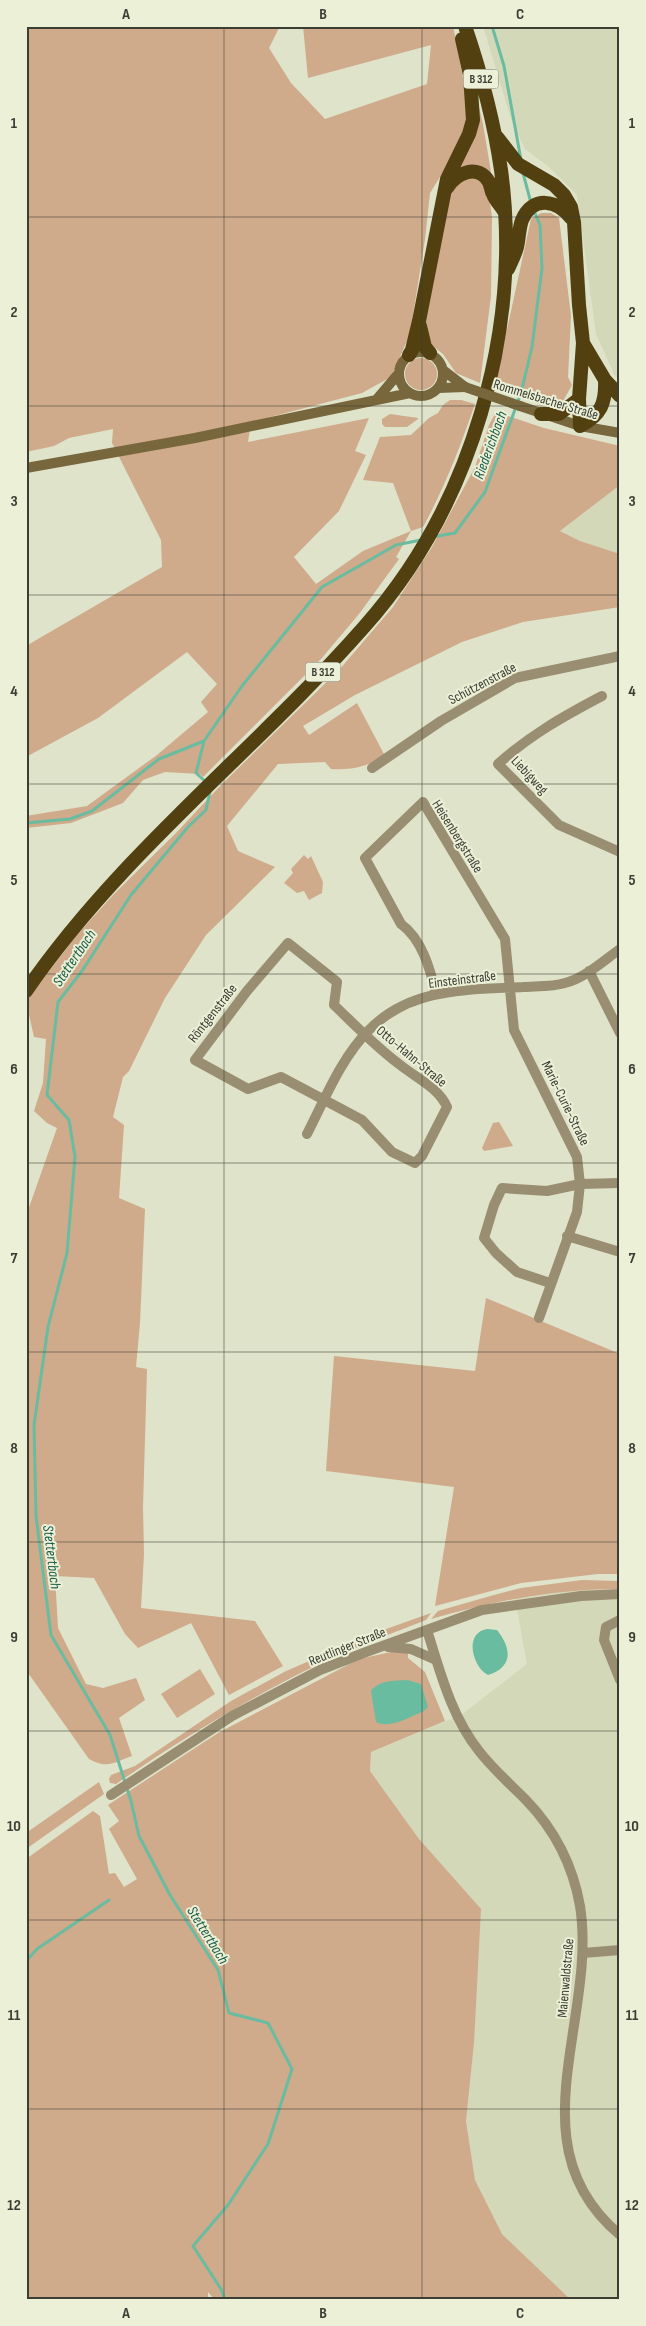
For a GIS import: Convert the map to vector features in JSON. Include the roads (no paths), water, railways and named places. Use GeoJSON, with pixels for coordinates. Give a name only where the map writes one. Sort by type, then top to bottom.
{"type":"FeatureCollection","features":[{"type":"Feature","properties":{"kind":"highway"},"geometry":{"type":"LineString","coordinates":[[409,355],[419,321],[447,179],[469,134],[472,120],[470,76],[460,26]]}},
{"type":"Feature","properties":{"kind":"highway","name":"B 312"},"geometry":{"type":"LineString","coordinates":[[26,991],[55,949],[134,858],[297,700],[366,625],[417,554],[432,530],[460,476],[476,429],[497,343],[505,276],[501,171],[494,132],[476,59],[465,26]]}},
{"type":"Feature","properties":{"kind":"highway"},"geometry":{"type":"LineString","coordinates":[[494,132],[518,164],[564,194],[571,207],[574,222],[579,305],[584,343],[579,398],[580,426],[592,420],[603,406],[605,380]]}},
{"type":"Feature","properties":{"kind":"highway"},"geometry":{"type":"LineString","coordinates":[[443,196],[454,178],[461,174],[472,172],[482,174],[489,182],[493,195],[504,211]]}},
{"type":"Feature","properties":{"kind":"highway"},"geometry":{"type":"LineString","coordinates":[[505,276],[516,250],[522,220],[534,207],[552,203],[564,208],[574,222]]}},
{"type":"Feature","properties":{"kind":"highway"},"geometry":{"type":"LineString","coordinates":[[419,321],[425,348],[430,353]]}},
{"type":"Feature","properties":{"kind":"highway"},"geometry":{"type":"LineString","coordinates":[[584,343],[605,380],[620,396]]}},
{"type":"Feature","properties":{"kind":"highway"},"geometry":{"type":"LineString","coordinates":[[541,414],[559,414],[579,398]]}},
{"type":"Feature","properties":{"kind":"main road"},"geometry":{"type":"LineString","coordinates":[[410,393],[402,384],[399,373],[400,366],[409,355],[415,352],[430,353]]}},
{"type":"Feature","properties":{"kind":"main road","name":"Rommelsbacher Straße"},"geometry":{"type":"LineString","coordinates":[[430,353],[439,360],[444,370],[465,388]]}},
{"type":"Feature","properties":{"kind":"main road"},"geometry":{"type":"LineString","coordinates":[[438,388],[442,381],[444,370]]}},
{"type":"Feature","properties":{"kind":"main road"},"geometry":{"type":"LineString","coordinates":[[377,398],[399,373]]}},
{"type":"Feature","properties":{"kind":"main road","name":"Rommelsbacher Straße"},"geometry":{"type":"LineString","coordinates":[[26,468],[195,438],[355,406],[377,398],[410,393],[425,396],[438,388],[465,388],[580,426],[620,433]]}},
{"type":"Feature","properties":{"kind":"street","name":"Schützenstraße"},"geometry":{"type":"LineString","coordinates":[[372,768],[441,721],[515,678],[620,656]]}},
{"type":"Feature","properties":{"kind":"street","name":"Liebigweg"},"geometry":{"type":"LineString","coordinates":[[602,696],[548,725],[521,743],[498,764],[559,826],[620,852]]}},
{"type":"Feature","properties":{"kind":"street","name":"Heisenbergstraße"},"geometry":{"type":"LineString","coordinates":[[436,993],[428,962],[409,930],[401,924],[365,858],[422,802],[505,939],[508,987]]}},
{"type":"Feature","properties":{"kind":"street","name":"Röntgenstraße"},"geometry":{"type":"LineString","coordinates":[[325,1100],[281,1077],[248,1090],[195,1060],[247,990],[288,943],[337,982]]}},
{"type":"Feature","properties":{"kind":"street","name":"Einsteinstraße"},"geometry":{"type":"LineString","coordinates":[[307,1134],[349,1055],[366,1034],[388,1014],[404,1004],[436,993],[567,983],[589,971],[620,949]]}},
{"type":"Feature","properties":{"kind":"street"},"geometry":{"type":"LineString","coordinates":[[589,971],[620,1032]]}},
{"type":"Feature","properties":{"kind":"street","name":"Otto-Hahn-Straße"},"geometry":{"type":"LineString","coordinates":[[325,1100],[362,1120],[392,1152],[414,1163],[422,1156],[447,1107],[444,1100],[422,1078],[400,1066],[334,1005],[337,982]]}},
{"type":"Feature","properties":{"kind":"street","name":"Marie-Curie-Straße"},"geometry":{"type":"LineString","coordinates":[[508,987],[514,1030],[577,1157],[580,1184],[577,1212],[539,1318]]}},
{"type":"Feature","properties":{"kind":"street"},"geometry":{"type":"LineString","coordinates":[[550,1283],[517,1272],[484,1238],[494,1205],[502,1188],[547,1191],[580,1184],[620,1183]]}},
{"type":"Feature","properties":{"kind":"street"},"geometry":{"type":"LineString","coordinates":[[567,1236],[620,1252]]}},
{"type":"Feature","properties":{"kind":"street","name":"Reutlinger Straße"},"geometry":{"type":"LineString","coordinates":[[111,1795],[232,1716],[320,1670],[482,1610],[581,1596],[620,1594]]}},
{"type":"Feature","properties":{"kind":"street"},"geometry":{"type":"LineString","coordinates":[[620,1620],[606,1627],[604,1640],[620,1680]]}},
{"type":"Feature","properties":{"kind":"street","name":"Maienwaldstraße"},"geometry":{"type":"LineString","coordinates":[[427,1630],[443,1681],[466,1733],[479,1752],[547,1826],[570,1869],[580,1906],[584,1954],[565,2084],[565,2141],[571,2166],[590,2205],[605,2223],[620,2235]]}},
{"type":"Feature","properties":{"kind":"street"},"geometry":{"type":"LineString","coordinates":[[380,1647],[411,1649],[436,1660]]}},
{"type":"Feature","properties":{"kind":"street"},"geometry":{"type":"LineString","coordinates":[[584,1954],[620,1950]]}},
{"type":"Feature","properties":{"kind":"waterway","name":"Riederichbach"},"geometry":{"type":"LineString","coordinates":[[492,26],[504,66],[521,160]]}},
{"type":"Feature","properties":{"kind":"waterway","name":"Riederichbach"},"geometry":{"type":"LineString","coordinates":[[523,173],[531,203]]}},
{"type":"Feature","properties":{"kind":"waterway","name":"Riederichbach"},"geometry":{"type":"LineString","coordinates":[[432,537],[455,533],[485,492],[521,393],[532,347],[542,268],[540,225],[534,211]]}},
{"type":"Feature","properties":{"kind":"waterway","name":"Riederichbach"},"geometry":{"type":"LineString","coordinates":[[206,782],[196,773],[204,741],[242,686],[322,587],[396,545],[421,540]]}},
{"type":"Feature","properties":{"kind":"waterway"},"geometry":{"type":"LineString","coordinates":[[26,823],[70,819],[92,811],[159,759],[204,741]]}},
{"type":"Feature","properties":{"kind":"waterway","name":"Stettertbach"},"geometry":{"type":"LineString","coordinates":[[210,792],[206,810],[188,827],[131,895],[82,971],[58,1002],[47,1095],[69,1120],[75,1157],[67,1253],[48,1327],[34,1425],[36,1516],[51,1635],[110,1735],[131,1801],[139,1836],[170,1895],[218,1970],[229,2013],[268,2023],[292,2069],[268,2144],[228,2205],[193,2246],[221,2289],[225,2300]]}},
{"type":"Feature","properties":{"kind":"waterway"},"geometry":{"type":"LineString","coordinates":[[26,1961],[37,1949],[109,1900]]}}]}
